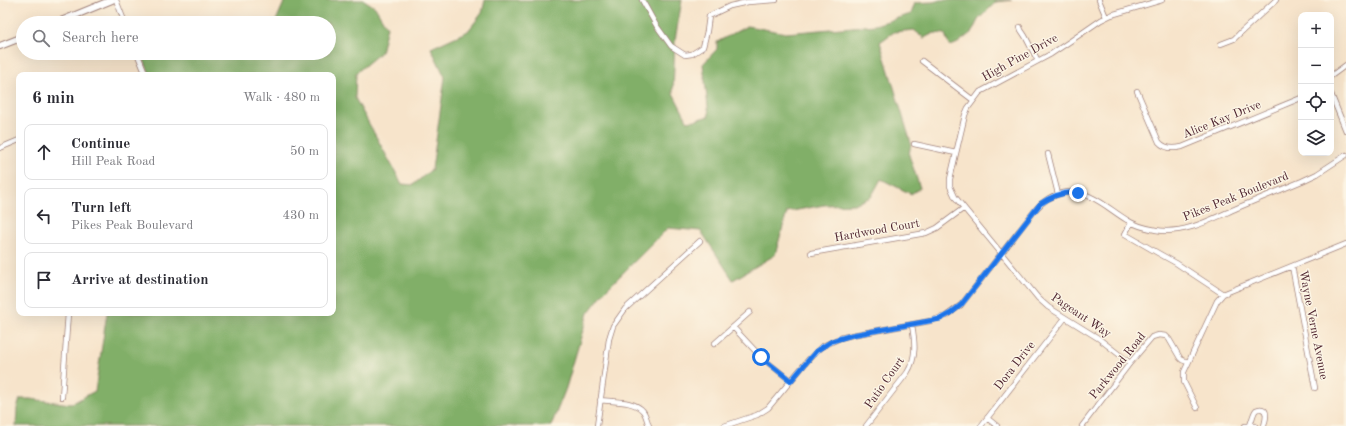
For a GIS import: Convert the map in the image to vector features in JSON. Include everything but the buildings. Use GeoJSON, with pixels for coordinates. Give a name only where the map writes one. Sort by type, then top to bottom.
{"type":"FeatureCollection","features":[{"type":"Feature","properties":{"kind":"street"},"geometry":{"type":"LineString","coordinates":[[73,16],[112,0]]}},
{"type":"Feature","properties":{"kind":"street"},"geometry":{"type":"LineString","coordinates":[[116,0],[122,16]]}},
{"type":"Feature","properties":{"kind":"street"},"geometry":{"type":"LineString","coordinates":[[642,0],[656,26],[671,46],[685,55],[692,54],[703,47],[709,16],[730,6],[748,2],[776,0]]}},
{"type":"Feature","properties":{"kind":"street"},"geometry":{"type":"LineString","coordinates":[[1099,0],[1106,17]]}},
{"type":"Feature","properties":{"kind":"street","name":"High Pine Drive"},"geometry":{"type":"LineString","coordinates":[[964,208],[952,192],[950,179],[965,115],[977,95],[1038,61],[1106,17],[1162,0]]}},
{"type":"Feature","properties":{"kind":"street"},"geometry":{"type":"LineString","coordinates":[[1221,44],[1234,39],[1276,0]]}},
{"type":"Feature","properties":{"kind":"street"},"geometry":{"type":"LineString","coordinates":[[1020,27],[1020,30],[1025,36],[1038,61]]}},
{"type":"Feature","properties":{"kind":"street"},"geometry":{"type":"LineString","coordinates":[[0,46],[16,40]]}},
{"type":"Feature","properties":{"kind":"street"},"geometry":{"type":"LineString","coordinates":[[140,60],[145,72]]}},
{"type":"Feature","properties":{"kind":"street"},"geometry":{"type":"LineString","coordinates":[[922,61],[973,100]]}},
{"type":"Feature","properties":{"kind":"street"},"geometry":{"type":"LineString","coordinates":[[1334,74],[1346,65]]}},
{"type":"Feature","properties":{"kind":"street","name":"Alice Kay Drive"},"geometry":{"type":"LineString","coordinates":[[1137,91],[1159,142],[1172,149],[1182,147],[1298,99]]}},
{"type":"Feature","properties":{"kind":"street"},"geometry":{"type":"LineString","coordinates":[[1334,101],[1346,131]]}},
{"type":"Feature","properties":{"kind":"street"},"geometry":{"type":"LineString","coordinates":[[0,148],[16,141]]}},
{"type":"Feature","properties":{"kind":"street"},"geometry":{"type":"LineString","coordinates":[[914,144],[956,152]]}},
{"type":"Feature","properties":{"kind":"street"},"geometry":{"type":"LineString","coordinates":[[1048,154],[1058,194]]}},
{"type":"Feature","properties":{"kind":"street","name":"Pikes Peak Boulevard"},"geometry":{"type":"LineString","coordinates":[[724,426],[763,412],[774,402],[816,351],[832,341],[852,335],[940,319],[951,313],[961,305],[1040,204],[1058,194],[1072,192],[1084,194],[1131,223],[1144,228],[1175,230],[1191,227],[1302,181],[1317,174],[1346,155]]}},
{"type":"Feature","properties":{"kind":"street","name":"Hardwood Court"},"geometry":{"type":"LineString","coordinates":[[811,253],[926,233],[937,228],[964,208]]}},
{"type":"Feature","properties":{"kind":"street","name":"Pageant Way"},"geometry":{"type":"LineString","coordinates":[[964,208],[1038,298],[1048,307],[1098,338],[1130,363]]}},
{"type":"Feature","properties":{"kind":"street"},"geometry":{"type":"LineString","coordinates":[[1131,223],[1125,234],[1176,263],[1224,294]]}},
{"type":"Feature","properties":{"kind":"street"},"geometry":{"type":"LineString","coordinates":[[597,426],[609,339],[616,319],[630,304],[700,241]]}},
{"type":"Feature","properties":{"kind":"street"},"geometry":{"type":"LineString","coordinates":[[1197,408],[1183,377],[1188,362],[1214,306],[1224,294],[1346,244]]}},
{"type":"Feature","properties":{"kind":"street","name":"Wayne Verne Avenue"},"geometry":{"type":"LineString","coordinates":[[1292,266],[1315,388]]}},
{"type":"Feature","properties":{"kind":"street"},"geometry":{"type":"LineString","coordinates":[[714,344],[750,312]]}},
{"type":"Feature","properties":{"kind":"street"},"geometry":{"type":"LineString","coordinates":[[62,397],[68,316]]}},
{"type":"Feature","properties":{"kind":"street","name":"Dora Drive"},"geometry":{"type":"LineString","coordinates":[[981,426],[1065,318]]}},
{"type":"Feature","properties":{"kind":"street","name":"Patio Court"},"geometry":{"type":"LineString","coordinates":[[866,426],[907,373],[912,364],[914,339],[912,325]]}},
{"type":"Feature","properties":{"kind":"street"},"geometry":{"type":"LineString","coordinates":[[733,326],[761,357],[791,381]]}},
{"type":"Feature","properties":{"kind":"street","name":"Parkwood Road"},"geometry":{"type":"LineString","coordinates":[[1082,426],[1130,363],[1152,337],[1159,335],[1166,336],[1180,358],[1188,362]]}},
{"type":"Feature","properties":{"kind":"street"},"geometry":{"type":"LineString","coordinates":[[600,400],[637,406],[644,414],[649,426]]}},
{"type":"Feature","properties":{"kind":"street"},"geometry":{"type":"LineString","coordinates":[[1245,426],[1253,426],[1255,411],[1261,408],[1266,413],[1264,426]]}},
{"type":"Feature","properties":{"kind":"street"},"geometry":{"type":"LineString","coordinates":[[987,418],[997,426]]}},
{"type":"Feature","properties":{"kind":"green space"},"geometry":{"type":"Polygon","coordinates":[[[285,0],[364,0],[375,7],[387,27],[381,52],[356,73],[355,98],[402,184],[413,185],[432,169],[445,77],[431,48],[468,31],[482,13],[485,0],[682,0],[675,40],[673,93],[688,122],[709,116],[703,64],[717,49],[717,42],[747,26],[786,33],[875,25],[911,14],[915,3],[941,0],[1012,0],[996,2],[978,20],[972,32],[958,43],[951,46],[948,43],[945,34],[934,33],[924,38],[914,30],[894,32],[880,42],[911,143],[909,155],[920,188],[911,194],[881,179],[871,197],[854,204],[824,205],[787,212],[775,255],[733,280],[701,231],[668,228],[605,291],[588,313],[566,388],[551,426],[16,426],[17,408],[20,399],[71,404],[95,391],[107,316],[336,316],[336,72],[149,72],[144,60],[336,60],[336,16],[278,16],[285,0]]]}},
{"type":"Feature","properties":{"kind":"route"},"geometry":{"type":"LineString","coordinates":[[761,357],[770,366],[791,381],[816,351],[832,341],[852,335],[940,319],[946,316],[961,305],[1040,204],[1058,194],[1072,192],[1078,193]]}}]}
